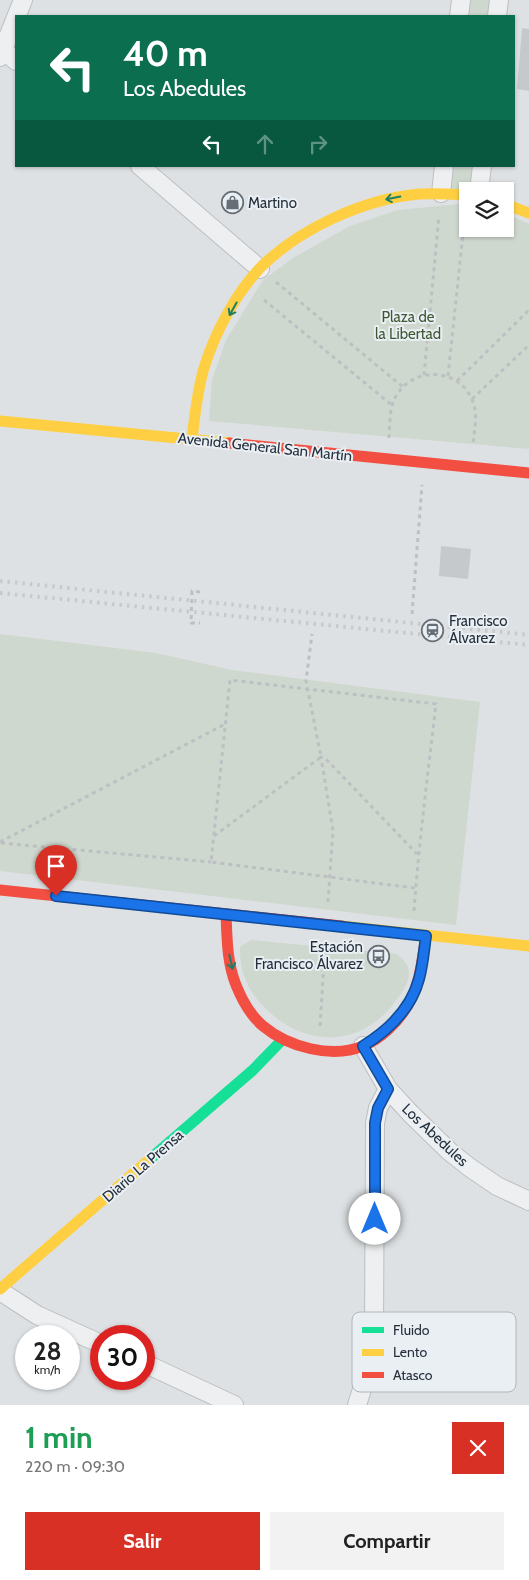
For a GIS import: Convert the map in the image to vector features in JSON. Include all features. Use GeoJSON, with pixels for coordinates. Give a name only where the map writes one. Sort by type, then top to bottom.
{"type":"FeatureCollection","features":[{"type":"Feature","properties":{"kind":"street"},"geometry":{"type":"LineString","coordinates":[[17,15],[23,0]]}},
{"type":"Feature","properties":{"kind":"street"},"geometry":{"type":"LineString","coordinates":[[459,15],[461,0]]}},
{"type":"Feature","properties":{"kind":"street"},"geometry":{"type":"LineString","coordinates":[[497,15],[498,0]]}},
{"type":"Feature","properties":{"kind":"street"},"geometry":{"type":"LineString","coordinates":[[15,19],[1,51],[15,60]]}},
{"type":"Feature","properties":{"kind":"street"},"geometry":{"type":"LineString","coordinates":[[141,167],[260,269]]}},
{"type":"Feature","properties":{"kind":"street"},"geometry":{"type":"LineString","coordinates":[[441,193],[444,167]]}},
{"type":"Feature","properties":{"kind":"street"},"geometry":{"type":"LineString","coordinates":[[475,182],[482,167]]}},
{"type":"Feature","properties":{"kind":"street"},"geometry":{"type":"LineString","coordinates":[[192,439],[196,399],[206,362],[238,298],[260,269],[316,227],[340,214],[394,197],[459,193]]}},
{"type":"Feature","properties":{"kind":"street"},"geometry":{"type":"LineString","coordinates":[[514,207],[529,213]]}},
{"type":"Feature","properties":{"kind":"street","name":"Avenida General San Martín"},"geometry":{"type":"LineString","coordinates":[[0,421],[529,474]]}},
{"type":"Feature","properties":{"kind":"street"},"geometry":{"type":"LineString","coordinates":[[0,890],[529,946]]}},
{"type":"Feature","properties":{"kind":"street"},"geometry":{"type":"LineString","coordinates":[[226,914],[228,950],[236,983],[246,1004],[262,1025],[283,1039],[319,1050],[343,1050],[363,1046],[388,1029],[408,1005],[419,979],[426,936]]}},
{"type":"Feature","properties":{"kind":"street","name":"Diario La Prensa"},"geometry":{"type":"LineString","coordinates":[[0,1290],[253,1070],[283,1039]]}},
{"type":"Feature","properties":{"kind":"street","name":"Los Abedules"},"geometry":{"type":"LineString","coordinates":[[363,1046],[388,1089],[417,1120],[469,1167],[498,1186],[529,1201]]}},
{"type":"Feature","properties":{"kind":"street"},"geometry":{"type":"LineString","coordinates":[[374,1312],[375,1123],[378,1108],[388,1089]]}},
{"type":"Feature","properties":{"kind":"street"},"geometry":{"type":"LineString","coordinates":[[0,1290],[37,1315],[90,1339]]}},
{"type":"Feature","properties":{"kind":"street"},"geometry":{"type":"LineString","coordinates":[[155,1368],[234,1405]]}},
{"type":"Feature","properties":{"kind":"street"},"geometry":{"type":"LineString","coordinates":[[357,1405],[361,1392]]}},
{"type":"Feature","properties":{"kind":"path"},"geometry":{"type":"LineString","coordinates":[[424,375],[441,193]]}},
{"type":"Feature","properties":{"kind":"path"},"geometry":{"type":"LineString","coordinates":[[448,376],[465,237]]}},
{"type":"Feature","properties":{"kind":"path"},"geometry":{"type":"LineString","coordinates":[[260,269],[403,387]]}},
{"type":"Feature","properties":{"kind":"path"},"geometry":{"type":"LineString","coordinates":[[247,286],[393,406]]}},
{"type":"Feature","properties":{"kind":"path"},"geometry":{"type":"LineString","coordinates":[[457,381],[529,310]]}},
{"type":"Feature","properties":{"kind":"path"},"geometry":{"type":"LineString","coordinates":[[472,399],[529,345]]}},
{"type":"Feature","properties":{"kind":"path"},"geometry":{"type":"LineString","coordinates":[[387,459],[393,406],[396,396],[403,387],[416,377],[430,374],[448,376],[457,381],[468,390],[472,399],[476,417],[470,468]]}},
{"type":"Feature","properties":{"kind":"path"},"geometry":{"type":"LineString","coordinates":[[412,614],[424,462]]}},
{"type":"Feature","properties":{"kind":"path"},"geometry":{"type":"LineString","coordinates":[[200,592],[192,592],[191,623],[200,623]]}},
{"type":"Feature","properties":{"kind":"path"},"geometry":{"type":"LineString","coordinates":[[312,634],[306,681],[334,831],[326,925],[319,1050]]}},
{"type":"Feature","properties":{"kind":"path"},"geometry":{"type":"LineString","coordinates":[[211,862],[230,680],[436,704],[418,855],[414,911]]}},
{"type":"Feature","properties":{"kind":"path"},"geometry":{"type":"LineString","coordinates":[[0,843],[226,724]]}},
{"type":"Feature","properties":{"kind":"path"},"geometry":{"type":"LineString","coordinates":[[214,836],[321,757]]}},
{"type":"Feature","properties":{"kind":"path"},"geometry":{"type":"LineString","coordinates":[[321,757],[325,758],[418,855]]}},
{"type":"Feature","properties":{"kind":"path"},"geometry":{"type":"LineString","coordinates":[[0,843],[211,862],[416,888]]}},
{"type":"Feature","properties":{"kind":"green space"},"geometry":{"type":"Polygon","coordinates":[[[461,0],[499,0],[497,15],[459,15],[461,0]]]}},
{"type":"Feature","properties":{"kind":"green space"},"geometry":{"type":"Polygon","coordinates":[[[444,167],[482,167],[480,182],[459,182],[459,192],[441,193],[444,167]]]}},
{"type":"Feature","properties":{"kind":"green space","name":"Plaza de la Libertad"},"geometry":{"type":"Polygon","coordinates":[[[459,204],[459,237],[514,237],[514,217],[529,224],[529,449],[209,421],[212,380],[226,340],[263,280],[293,258],[350,226],[397,210],[459,204]]]}},
{"type":"Feature","properties":{"kind":"green space"},"geometry":{"type":"Polygon","coordinates":[[[0,634],[156,653],[232,670],[480,702],[456,925],[0,871],[0,634]]]}},
{"type":"Feature","properties":{"kind":"green space"},"geometry":{"type":"Polygon","coordinates":[[[251,940],[397,954],[407,964],[409,977],[404,989],[394,1003],[380,1018],[365,1029],[348,1035],[314,1036],[280,1021],[259,1002],[249,988],[241,964],[240,947],[251,940]]]}},
{"type":"Feature","properties":{"kind":"building"},"geometry":{"type":"Polygon","coordinates":[[[522,28],[529,29],[529,91],[517,89],[522,28]]]}},
{"type":"Feature","properties":{"kind":"building"},"geometry":{"type":"Polygon","coordinates":[[[441,546],[471,549],[468,579],[439,576],[441,546]]]}},
{"type":"Feature","properties":{"kind":"railway"},"geometry":{"type":"LineString","coordinates":[[0,581],[529,635]]}},
{"type":"Feature","properties":{"kind":"railway"},"geometry":{"type":"LineString","coordinates":[[0,593],[529,645]]}},
{"type":"Feature","properties":{"kind":"traffic: fast"},"geometry":{"type":"LineString","coordinates":[[150,1159],[253,1070],[283,1039]]}},
{"type":"Feature","properties":{"kind":"traffic: slow"},"geometry":{"type":"LineString","coordinates":[[192,439],[200,385],[214,341],[235,301],[262,266],[295,239],[355,209],[398,197],[419,194],[459,195]]}},
{"type":"Feature","properties":{"kind":"traffic: slow"},"geometry":{"type":"LineString","coordinates":[[514,207],[529,213]]}},
{"type":"Feature","properties":{"kind":"traffic: slow"},"geometry":{"type":"LineString","coordinates":[[0,421],[229,443]]}},
{"type":"Feature","properties":{"kind":"traffic: slow"},"geometry":{"type":"LineString","coordinates":[[342,926],[529,946]]}},
{"type":"Feature","properties":{"kind":"traffic: slow"},"geometry":{"type":"LineString","coordinates":[[0,1289],[150,1159]]}},
{"type":"Feature","properties":{"kind":"traffic: jam"},"geometry":{"type":"LineString","coordinates":[[229,443],[529,473]]}},
{"type":"Feature","properties":{"kind":"traffic: jam"},"geometry":{"type":"LineString","coordinates":[[0,890],[342,926]]}},
{"type":"Feature","properties":{"kind":"traffic: jam"},"geometry":{"type":"LineString","coordinates":[[226,914],[228,950],[233,977],[238,991],[251,1013],[263,1026],[285,1040],[311,1049],[324,1051],[351,1050],[363,1046],[376,1039],[394,1024],[408,1005],[415,989],[426,936]]}},
{"type":"Feature","properties":{"kind":"place","name":"Martino"},"geometry":{"type":"Point","coordinates":[232,203]}},
{"type":"Feature","properties":{"kind":"place","name":"Francisco Álvarez"},"geometry":{"type":"Point","coordinates":[433,630]}},
{"type":"Feature","properties":{"kind":"place","name":"Estación Francisco Álvarez"},"geometry":{"type":"Point","coordinates":[379,956]}},
{"type":"Feature","properties":{"kind":"route"},"geometry":{"type":"LineString","coordinates":[[56,896],[426,936],[419,979],[408,1005],[394,1023],[381,1035],[363,1046],[388,1089],[378,1108],[375,1123],[375,1219]]}}]}
